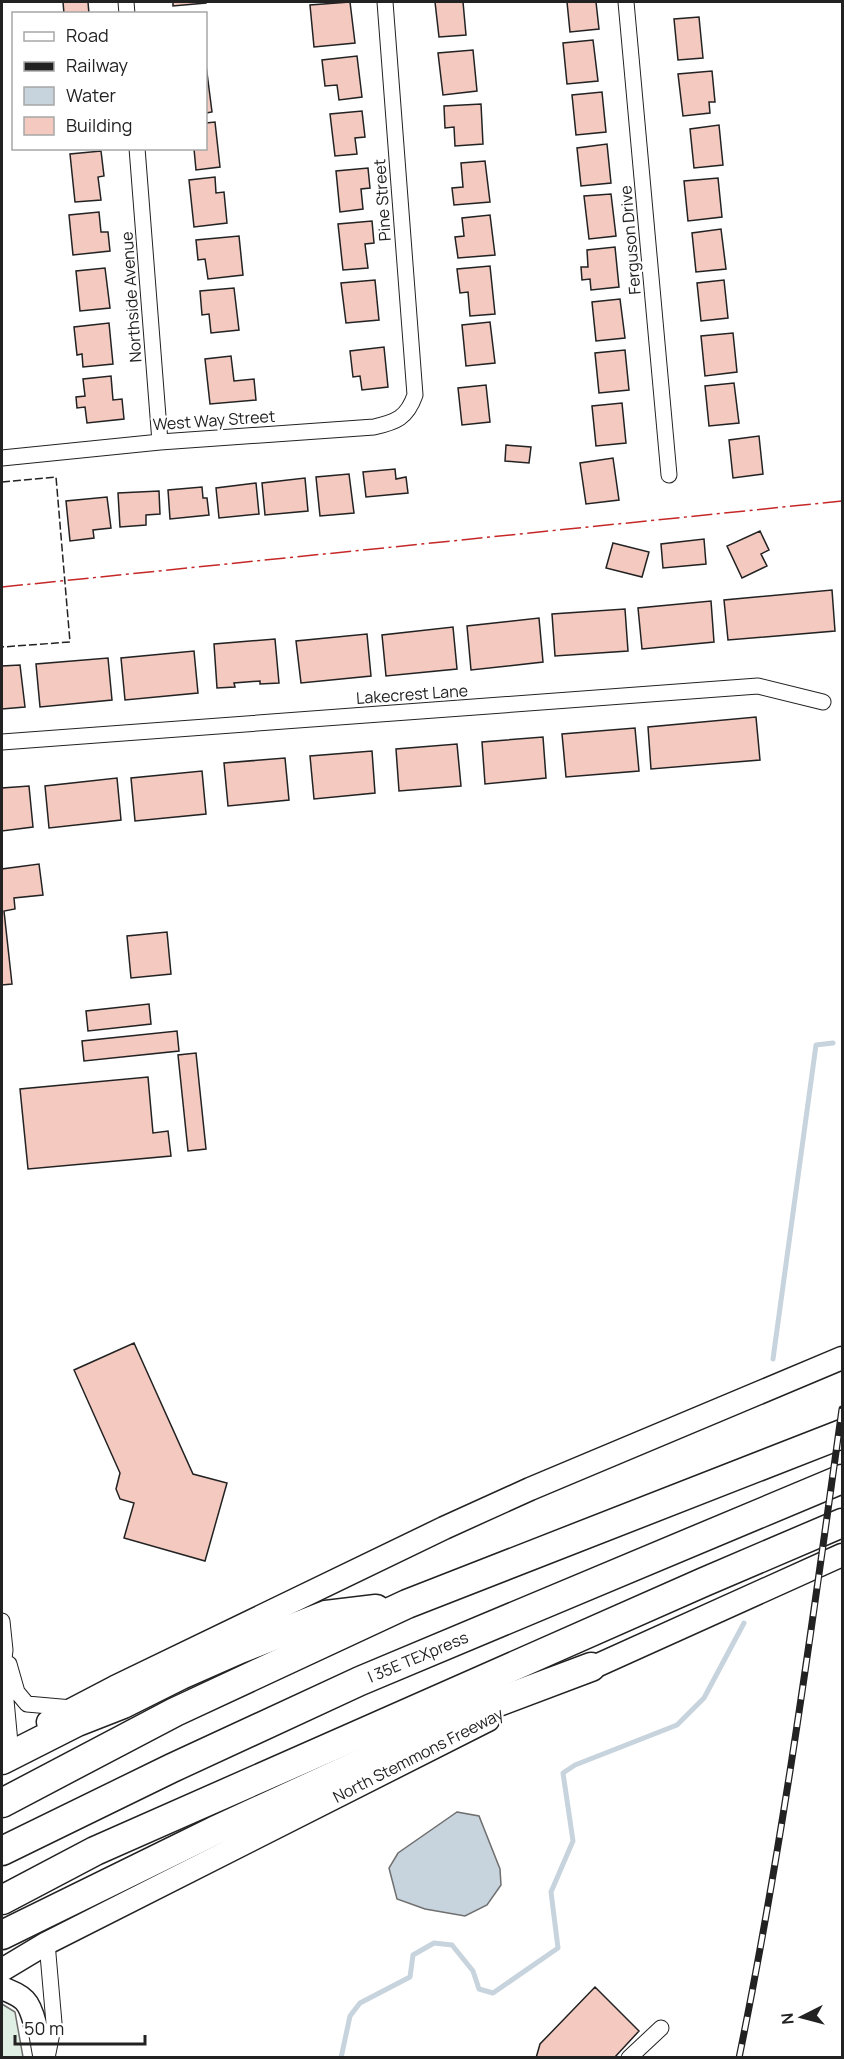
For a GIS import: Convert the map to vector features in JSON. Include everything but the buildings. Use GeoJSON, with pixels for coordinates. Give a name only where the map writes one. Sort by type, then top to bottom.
{"type":"FeatureCollection","features":[{"type":"Feature","properties":{"kind":"highway"},"geometry":{"type":"LineString","coordinates":[[2,1803],[185,1707],[407,1604],[843,1434]]}},
{"type":"Feature","properties":{"kind":"highway","name":"I 35E TEXpress"},"geometry":{"type":"LineString","coordinates":[[2,1851],[172,1768],[360,1681],[843,1479]]}},
{"type":"Feature","properties":{"kind":"highway"},"geometry":{"type":"LineString","coordinates":[[2,1900],[95,1851],[843,1523]]}},
{"type":"Feature","properties":{"kind":"highway"},"geometry":{"type":"LineString","coordinates":[[4,1750],[123,1704],[181,1675],[326,1615],[407,1604]]}},
{"type":"Feature","properties":{"kind":"highway"},"geometry":{"type":"LineString","coordinates":[[2,1935],[214,1831],[482,1708],[591,1667]]}},
{"type":"Feature","properties":{"kind":"main road"},"geometry":{"type":"LineString","coordinates":[[4,1750],[73,1708],[444,1528],[530,1489],[843,1358]]}},
{"type":"Feature","properties":{"kind":"main road","name":"North Stemmons Freeway"},"geometry":{"type":"LineString","coordinates":[[2,1970],[47,1943],[591,1667],[843,1556]]}},
{"type":"Feature","properties":{"kind":"main road"},"geometry":{"type":"LineString","coordinates":[[2,1988],[19,1995],[31,2006],[34,2024]]}},
{"type":"Feature","properties":{"kind":"street","name":"Pine Street"},"geometry":{"type":"LineString","coordinates":[[385,2],[415,395]]}},
{"type":"Feature","properties":{"kind":"street","name":"Ferguson Drive"},"geometry":{"type":"LineString","coordinates":[[626,2],[669,475]]}},
{"type":"Feature","properties":{"kind":"street","name":"Northside Avenue"},"geometry":{"type":"LineString","coordinates":[[137,150],[160,442]]}},
{"type":"Feature","properties":{"kind":"street","name":"West Way Street"},"geometry":{"type":"LineString","coordinates":[[2,458],[160,442],[374,427],[394,422],[410,408],[415,395]]}},
{"type":"Feature","properties":{"kind":"street","name":"Lakecrest Lane"},"geometry":{"type":"LineString","coordinates":[[2,742],[758,686],[823,702]]}},
{"type":"Feature","properties":{"kind":"street"},"geometry":{"type":"LineString","coordinates":[[2,1621],[5,1650],[17,1692],[27,1704],[73,1708]]}},
{"type":"Feature","properties":{"kind":"street"},"geometry":{"type":"LineString","coordinates":[[4,1750],[3,1668],[5,1650]]}},
{"type":"Feature","properties":{"kind":"street"},"geometry":{"type":"LineString","coordinates":[[47,1943],[54,2023],[47,2058]]}},
{"type":"Feature","properties":{"kind":"street"},"geometry":{"type":"LineString","coordinates":[[34,2024],[41,2058]]}},
{"type":"Feature","properties":{"kind":"street"},"geometry":{"type":"LineString","coordinates":[[629,2058],[661,2028]]}},
{"type":"Feature","properties":{"kind":"green space"},"geometry":{"type":"Polygon","coordinates":[[[2,2004],[15,2012],[23,2057],[2,2057],[2,2004]]]}},
{"type":"Feature","properties":{"kind":"water"},"geometry":{"type":"Polygon","coordinates":[[[457,1812],[479,1816],[500,1869],[501,1885],[487,1905],[465,1916],[425,1909],[397,1899],[389,1868],[398,1853],[457,1812]]]}},
{"type":"Feature","properties":{"kind":"waterway"},"geometry":{"type":"LineString","coordinates":[[773,1359],[816,1045],[833,1043]]}},
{"type":"Feature","properties":{"kind":"waterway"},"geometry":{"type":"LineString","coordinates":[[341,2058],[350,2016],[360,2003],[410,1977],[413,1955],[434,1943],[452,1945],[473,1971],[479,1989],[493,1993],[558,1948],[551,1892],[573,1841],[563,1773],[575,1765],[677,1725],[704,1698],[744,1623]]}},
{"type":"Feature","properties":{"kind":"railway"},"geometry":{"type":"LineString","coordinates":[[739,2058],[783,1815],[842,1409]]}},
{"type":"Feature","properties":{"kind":"fence"},"geometry":{"type":"LineString","coordinates":[[2,482],[56,477],[70,642],[2,647]]}},
{"type":"Feature","properties":{"kind":"power"},"geometry":{"type":"LineString","coordinates":[[2,587],[842,501]]}}]}
